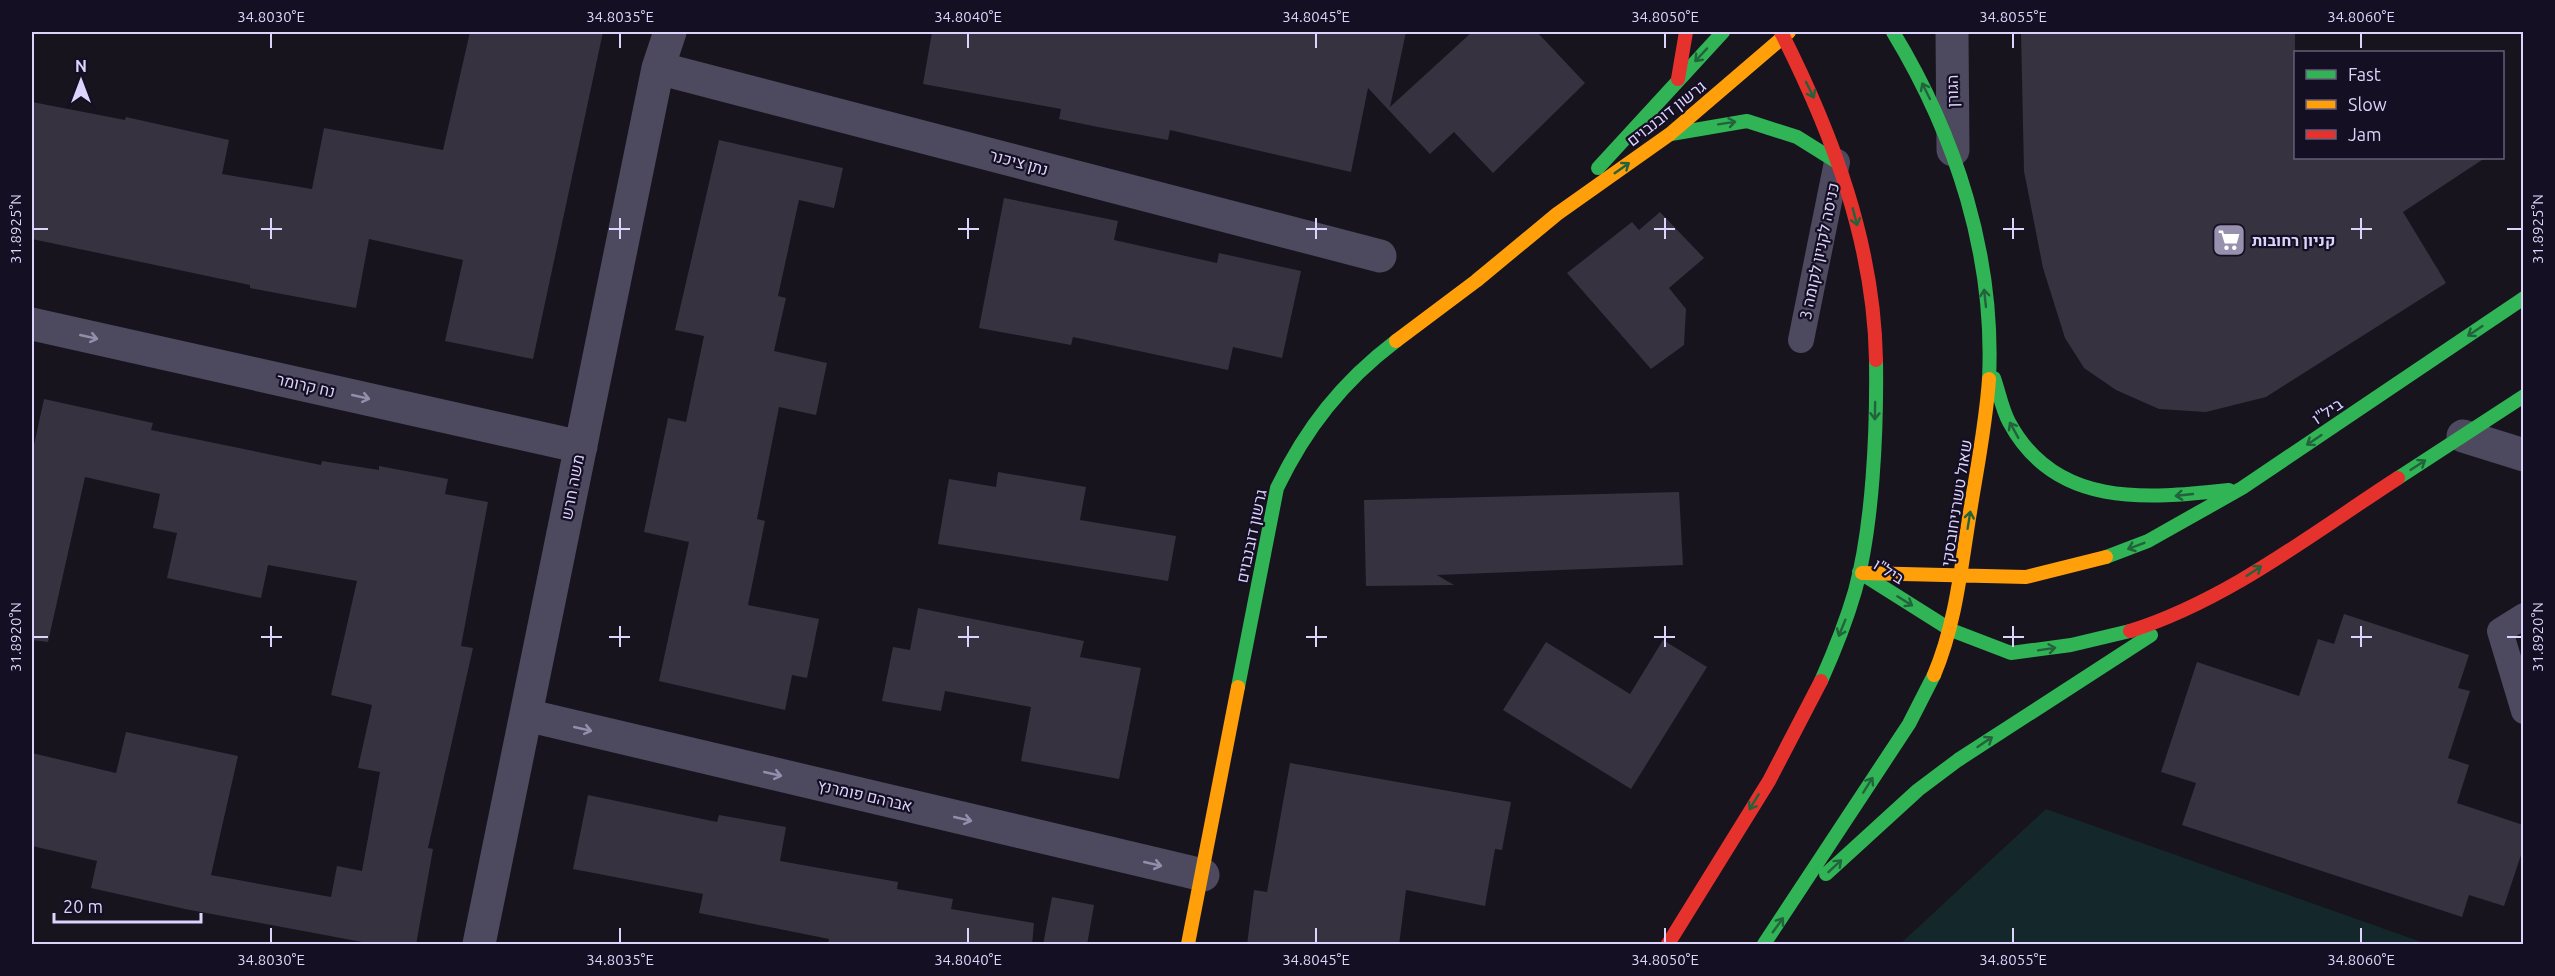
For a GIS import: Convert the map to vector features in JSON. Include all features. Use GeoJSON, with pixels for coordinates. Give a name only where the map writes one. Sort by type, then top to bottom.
{"type":"FeatureCollection","features":[{"type":"Feature","properties":{"kind":"street","name":"משה חרש"},"geometry":{"type":"LineString","coordinates":[[479,945],[658,68],[670,32]]}},
{"type":"Feature","properties":{"kind":"street"},"geometry":{"type":"LineString","coordinates":[[1678,79],[1686,32]]}},
{"type":"Feature","properties":{"kind":"street","name":"גרשון דובנבוים"},"geometry":{"type":"LineString","coordinates":[[1557,214],[1723,32]]}},
{"type":"Feature","properties":{"kind":"street","name":"שאול טשרניחובסקי"},"geometry":{"type":"LineString","coordinates":[[1764,945],[1792,906],[1927,693],[1951,630],[1981,454],[1989,356],[1985,295],[1967,198],[1953,150],[1911,61],[1893,32]]}},
{"type":"Feature","properties":{"kind":"street","name":"הגורן"},"geometry":{"type":"LineString","coordinates":[[1952,32],[1953,150]]}},
{"type":"Feature","properties":{"kind":"street"},"geometry":{"type":"LineString","coordinates":[[1668,945],[1790,743],[1837,641],[1850,608],[1859,572],[1870,502],[1876,345],[1869,279],[1856,216],[1838,162],[1818,106],[1785,34]]}},
{"type":"Feature","properties":{"kind":"street","name":"גרשון דובנבוים"},"geometry":{"type":"LineString","coordinates":[[1188,945],[1277,488],[1291,459],[1332,398],[1379,354],[1476,281],[1557,214],[1670,134],[1785,34]]}},
{"type":"Feature","properties":{"kind":"street","name":"נתן ציכנר"},"geometry":{"type":"LineString","coordinates":[[658,68],[1380,256]]}},
{"type":"Feature","properties":{"kind":"street"},"geometry":{"type":"LineString","coordinates":[[1670,134],[1747,121],[1797,137],[1838,162]]}},
{"type":"Feature","properties":{"kind":"street","name":"ביל\"ו"},"geometry":{"type":"LineString","coordinates":[[1859,572],[1961,577],[2026,577],[2109,556],[2148,542],[2242,488],[2523,298]]}},
{"type":"Feature","properties":{"kind":"street","name":"נח קרומר"},"geometry":{"type":"LineString","coordinates":[[32,324],[581,447]]}},
{"type":"Feature","properties":{"kind":"street"},"geometry":{"type":"LineString","coordinates":[[1989,356],[2005,416],[2019,439],[2039,464],[2063,480],[2111,496],[2178,496],[2242,488]]}},
{"type":"Feature","properties":{"kind":"street","name":"ביל\"ו"},"geometry":{"type":"LineString","coordinates":[[1859,572],[1951,630],[2011,653],[2040,650],[2120,634],[2152,624],[2223,591],[2523,396]]}},
{"type":"Feature","properties":{"kind":"street"},"geometry":{"type":"LineString","coordinates":[[2463,436],[2523,455]]}},
{"type":"Feature","properties":{"kind":"street"},"geometry":{"type":"LineString","coordinates":[[1792,906],[1902,804],[1958,760],[2204,601]]}},
{"type":"Feature","properties":{"kind":"street","name":"אברהם פומרנץ"},"geometry":{"type":"LineString","coordinates":[[526,715],[1203,875]]}},
{"type":"Feature","properties":{"kind":"lane","name":"כניסה לקניון לקומה 3"},"geometry":{"type":"LineString","coordinates":[[1801,340],[1838,162]]}},
{"type":"Feature","properties":{"kind":"lane"},"geometry":{"type":"LineString","coordinates":[[2523,616],[2500,631],[2523,711]]}},
{"type":"Feature","properties":{"kind":"green space"},"geometry":{"type":"Polygon","coordinates":[[[2046,809],[2427,944],[1900,944],[2046,809]]]}},
{"type":"Feature","properties":{"kind":"building"},"geometry":{"type":"Polygon","coordinates":[[[470,32],[603,32],[533,359],[445,341],[463,260],[369,239],[356,308],[250,288],[250,285],[32,239],[32,102],[125,120],[126,117],[229,140],[222,174],[312,189],[324,128],[443,150],[470,32]]]}},
{"type":"Feature","properties":{"kind":"building"},"geometry":{"type":"Polygon","coordinates":[[[932,32],[1406,32],[1390,107],[1472,32],[1537,32],[1585,83],[1493,173],[1454,132],[1430,154],[1368,88],[1351,172],[1170,130],[1168,140],[1059,119],[1061,109],[923,84],[932,32]]]}},
{"type":"Feature","properties":{"kind":"building","name":"קניון רחובות"},"geometry":{"type":"Polygon","coordinates":[[[2021,32],[2295,32],[2294,159],[2483,159],[2403,212],[2446,283],[2266,397],[2206,412],[2159,409],[2116,390],[2084,368],[2065,338],[2043,268],[2024,171],[2021,32]]]}},
{"type":"Feature","properties":{"kind":"building"},"geometry":{"type":"Polygon","coordinates":[[[719,140],[843,168],[834,208],[799,200],[778,296],[786,298],[774,351],[827,363],[816,415],[779,407],[757,519],[765,521],[748,605],[819,619],[807,678],[792,675],[785,710],[659,681],[689,542],[644,532],[668,418],[686,422],[704,336],[675,330],[719,140]]]}},
{"type":"Feature","properties":{"kind":"building"},"geometry":{"type":"Polygon","coordinates":[[[1004,198],[1118,221],[1114,240],[1217,263],[1219,253],[1301,271],[1282,358],[1233,347],[1228,370],[1073,337],[1071,345],[979,328],[1004,198]]]}},
{"type":"Feature","properties":{"kind":"building"},"geometry":{"type":"Polygon","coordinates":[[[1660,212],[1704,258],[1669,288],[1686,309],[1684,345],[1651,369],[1567,273],[1632,222],[1639,230],[1660,212]]]}},
{"type":"Feature","properties":{"kind":"building"},"geometry":{"type":"Polygon","coordinates":[[[44,399],[153,423],[151,430],[321,465],[322,461],[379,470],[379,466],[448,479],[445,494],[488,502],[461,646],[473,648],[428,848],[433,849],[416,945],[378,945],[185,909],[91,888],[97,861],[32,846],[32,753],[116,773],[126,732],[238,756],[211,875],[331,897],[337,866],[362,871],[380,772],[358,768],[372,705],[331,695],[357,581],[268,565],[261,598],[167,578],[177,533],[153,528],[160,494],[85,477],[48,642],[32,640],[32,454],[44,399]]]}},
{"type":"Feature","properties":{"kind":"building"},"geometry":{"type":"Polygon","coordinates":[[[998,472],[1086,487],[1080,520],[1176,536],[1168,581],[938,544],[949,479],[996,487],[998,472]]]}},
{"type":"Feature","properties":{"kind":"building"},"geometry":{"type":"Polygon","coordinates":[[[1679,492],[1683,565],[1437,575],[1454,585],[1366,586],[1364,500],[1679,492]]]}},
{"type":"Feature","properties":{"kind":"building"},"geometry":{"type":"Polygon","coordinates":[[[918,608],[1084,641],[1080,657],[1141,668],[1119,779],[1021,761],[1031,707],[945,691],[941,711],[882,701],[893,647],[910,650],[918,608]]]}},
{"type":"Feature","properties":{"kind":"building"},"geometry":{"type":"Polygon","coordinates":[[[2344,614],[2469,655],[2458,688],[2470,691],[2448,758],[2469,765],[2457,803],[2523,825],[2523,849],[2504,906],[2469,895],[2462,917],[2182,825],[2196,783],[2161,772],[2197,662],[2299,696],[2318,639],[2334,644],[2344,614]]]}},
{"type":"Feature","properties":{"kind":"building"},"geometry":{"type":"Polygon","coordinates":[[[1663,640],[1707,667],[1631,789],[1503,710],[1546,642],[1630,694],[1663,640]]]}},
{"type":"Feature","properties":{"kind":"building"},"geometry":{"type":"Polygon","coordinates":[[[1290,763],[1511,802],[1502,850],[1495,849],[1485,906],[1406,890],[1399,945],[1247,945],[1254,890],[1267,892],[1290,763]]]}},
{"type":"Feature","properties":{"kind":"building"},"geometry":{"type":"Polygon","coordinates":[[[588,795],[717,822],[719,815],[786,827],[780,861],[898,882],[897,889],[953,899],[951,909],[1034,923],[1032,945],[828,945],[829,939],[699,913],[703,894],[573,869],[588,795]]]}},
{"type":"Feature","properties":{"kind":"building"},"geometry":{"type":"Polygon","coordinates":[[[1052,897],[1094,905],[1087,945],[1043,945],[1052,897]]]}},
{"type":"Feature","properties":{"kind":"traffic: fast"},"geometry":{"type":"LineString","coordinates":[[1598,168],[1723,32]]}},
{"type":"Feature","properties":{"kind":"traffic: fast"},"geometry":{"type":"LineString","coordinates":[[1893,32],[1935,113],[1953,155],[1967,198],[1978,243],[1985,288],[1989,333],[1989,379]]}},
{"type":"Feature","properties":{"kind":"traffic: fast"},"geometry":{"type":"LineString","coordinates":[[1671,134],[1747,121],[1797,137],[1837,162]]}},
{"type":"Feature","properties":{"kind":"traffic: fast"},"geometry":{"type":"LineString","coordinates":[[2106,557],[2148,541],[2242,488],[2524,298]]}},
{"type":"Feature","properties":{"kind":"traffic: fast"},"geometry":{"type":"LineString","coordinates":[[1238,687],[1277,488],[1300,445],[1327,407],[1359,373],[1396,341]]}},
{"type":"Feature","properties":{"kind":"traffic: fast"},"geometry":{"type":"LineString","coordinates":[[1821,681],[1840,637],[1855,591],[1866,537],[1875,446],[1876,360]]}},
{"type":"Feature","properties":{"kind":"traffic: fast"},"geometry":{"type":"LineString","coordinates":[[1994,378],[2009,422],[2028,450],[2051,470],[2077,484],[2105,492],[2135,495],[2229,490]]}},
{"type":"Feature","properties":{"kind":"traffic: fast"},"geometry":{"type":"LineString","coordinates":[[2398,478],[2524,396]]}},
{"type":"Feature","properties":{"kind":"traffic: fast"},"geometry":{"type":"LineString","coordinates":[[1859,572],[1951,630],[2011,653],[2071,645],[2130,631]]}},
{"type":"Feature","properties":{"kind":"traffic: fast"},"geometry":{"type":"LineString","coordinates":[[1826,874],[1918,790],[1958,760],[2151,635]]}},
{"type":"Feature","properties":{"kind":"traffic: fast"},"geometry":{"type":"LineString","coordinates":[[1764,944],[1909,724],[1934,675]]}},
{"type":"Feature","properties":{"kind":"traffic: slow"},"geometry":{"type":"LineString","coordinates":[[1396,341],[1476,281],[1557,214],[1670,134],[1789,32]]}},
{"type":"Feature","properties":{"kind":"traffic: slow"},"geometry":{"type":"LineString","coordinates":[[1934,675],[1948,635],[1957,595],[1984,429],[1989,379]]}},
{"type":"Feature","properties":{"kind":"traffic: slow"},"geometry":{"type":"LineString","coordinates":[[1862,573],[2026,577],[2106,557]]}},
{"type":"Feature","properties":{"kind":"traffic: slow"},"geometry":{"type":"LineString","coordinates":[[1188,944],[1238,687]]}},
{"type":"Feature","properties":{"kind":"traffic: jam"},"geometry":{"type":"LineString","coordinates":[[1678,79],[1686,32]]}},
{"type":"Feature","properties":{"kind":"traffic: jam"},"geometry":{"type":"LineString","coordinates":[[1781,32],[1818,110],[1859,232],[1868,274],[1876,360]]}},
{"type":"Feature","properties":{"kind":"traffic: jam"},"geometry":{"type":"LineString","coordinates":[[2130,631],[2201,602],[2269,564],[2398,478]]}},
{"type":"Feature","properties":{"kind":"traffic: jam"},"geometry":{"type":"LineString","coordinates":[[1668,944],[1769,781],[1821,681]]}},
{"type":"Feature","properties":{"kind":"place","name":"קניון רחובות"},"geometry":{"type":"Point","coordinates":[2229,240]}}]}
